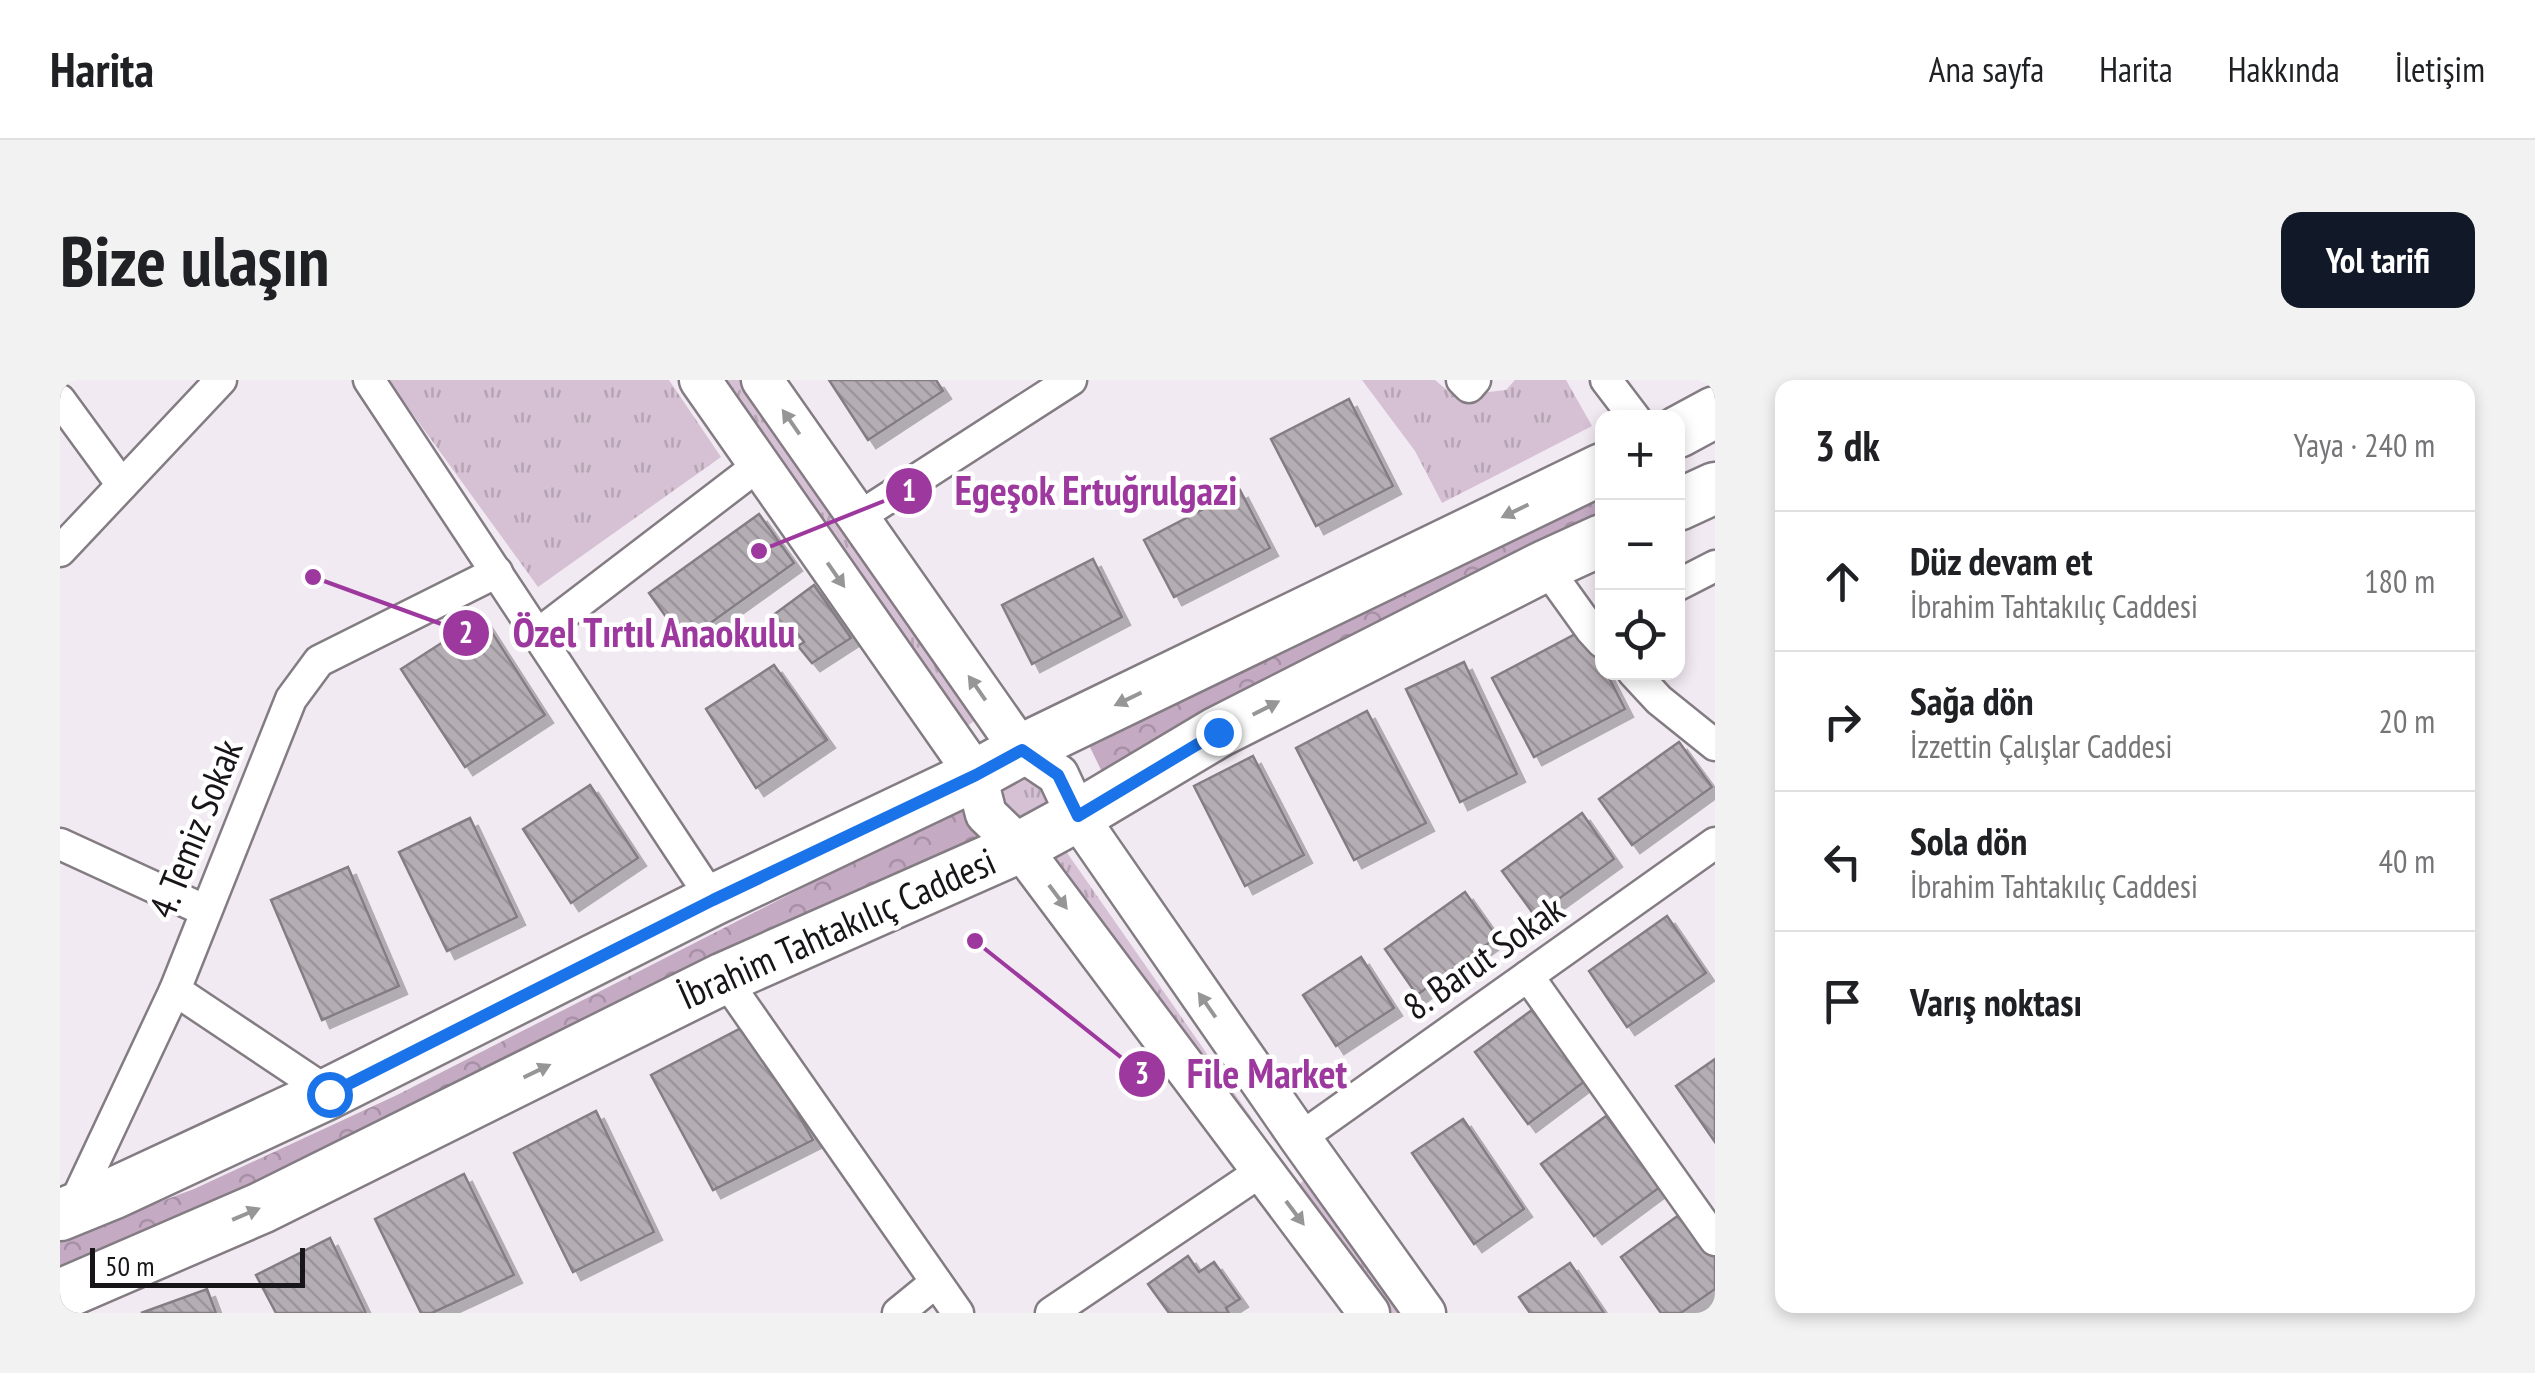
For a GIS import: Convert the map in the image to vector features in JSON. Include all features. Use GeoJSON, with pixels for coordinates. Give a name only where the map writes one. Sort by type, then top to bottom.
{"type":"FeatureCollection","features":[{"type":"Feature","properties":{"kind":"main road"},"geometry":{"type":"LineString","coordinates":[[1685,428],[1715,412]]}},
{"type":"Feature","properties":{"kind":"main road","name":"İbrahim Tahtakılıç Caddesi"},"geometry":{"type":"LineString","coordinates":[[66,1213],[329,1094],[713,900],[1595,471]]}},
{"type":"Feature","properties":{"kind":"main road"},"geometry":{"type":"LineString","coordinates":[[1685,502],[1715,488]]}},
{"type":"Feature","properties":{"kind":"main road","name":"İbrahim Tahtakılıç Caddesi"},"geometry":{"type":"LineString","coordinates":[[60,1295],[261,1208],[724,978],[1020,846],[1218,732],[1595,543]]}},
{"type":"Feature","properties":{"kind":"street"},"geometry":{"type":"LineString","coordinates":[[60,551],[221,380]]}},
{"type":"Feature","properties":{"kind":"street"},"geometry":{"type":"LineString","coordinates":[[369,380],[713,900]]}},
{"type":"Feature","properties":{"kind":"street"},"geometry":{"type":"LineString","coordinates":[[700,380],[976,775],[986,814],[1020,846],[1369,1313]]}},
{"type":"Feature","properties":{"kind":"street"},"geometry":{"type":"LineString","coordinates":[[762,380],[1022,750],[1058,775],[1078,816],[1425,1313]]}},
{"type":"Feature","properties":{"kind":"street"},"geometry":{"type":"LineString","coordinates":[[857,518],[1071,380]]}},
{"type":"Feature","properties":{"kind":"street"},"geometry":{"type":"LineString","coordinates":[[1606,380],[1629,410]]}},
{"type":"Feature","properties":{"kind":"street"},"geometry":{"type":"LineString","coordinates":[[60,400],[122,484]]}},
{"type":"Feature","properties":{"kind":"street"},"geometry":{"type":"LineString","coordinates":[[538,634],[760,465]]}},
{"type":"Feature","properties":{"kind":"street"},"geometry":{"type":"LineString","coordinates":[[1545,566],[1595,627]]}},
{"type":"Feature","properties":{"kind":"street"},"geometry":{"type":"LineString","coordinates":[[1685,581],[1715,566]]}},
{"type":"Feature","properties":{"kind":"street","name":"4. Temiz Sokak"},"geometry":{"type":"LineString","coordinates":[[66,1213],[175,990],[291,698],[319,662],[496,572]]}},
{"type":"Feature","properties":{"kind":"street"},"geometry":{"type":"LineString","coordinates":[[1640,680],[1715,745]]}},
{"type":"Feature","properties":{"kind":"street","name":"8. Barut Sokak"},"geometry":{"type":"LineString","coordinates":[[1300,1138],[1715,843]]}},
{"type":"Feature","properties":{"kind":"street"},"geometry":{"type":"LineString","coordinates":[[60,844],[206,911]]}},
{"type":"Feature","properties":{"kind":"street"},"geometry":{"type":"LineString","coordinates":[[1528,976],[1709,1219]]}},
{"type":"Feature","properties":{"kind":"street"},"geometry":{"type":"LineString","coordinates":[[724,978],[958,1313]]}},
{"type":"Feature","properties":{"kind":"street"},"geometry":{"type":"LineString","coordinates":[[175,990],[329,1094]]}},
{"type":"Feature","properties":{"kind":"street"},"geometry":{"type":"LineString","coordinates":[[1051,1313],[1263,1170],[1300,1138]]}},
{"type":"Feature","properties":{"kind":"street"},"geometry":{"type":"LineString","coordinates":[[898,1313],[936,1282]]}},
{"type":"Feature","properties":{"kind":"green space"},"geometry":{"type":"Polygon","coordinates":[[[388,380],[669,380],[721,457],[538,587],[388,380]]]}},
{"type":"Feature","properties":{"kind":"green space"},"geometry":{"type":"Polygon","coordinates":[[[723,380],[742,380],[977,719],[963,729],[723,380]]]}},
{"type":"Feature","properties":{"kind":"green space"},"geometry":{"type":"Polygon","coordinates":[[[1362,380],[1435,380],[1454,396],[1506,390],[1515,380],[1566,380],[1592,426],[1442,503],[1415,451],[1362,380]]]}},
{"type":"Feature","properties":{"kind":"green space"},"geometry":{"type":"Polygon","coordinates":[[[1595,493],[1595,520],[1104,776],[1087,741],[1197,695],[1595,493]]]}},
{"type":"Feature","properties":{"kind":"green space"},"geometry":{"type":"Polygon","coordinates":[[[1033,774],[1049,798],[1047,805],[1022,820],[1006,808],[1004,790],[1012,778],[1033,774]]]}},
{"type":"Feature","properties":{"kind":"green space"},"geometry":{"type":"Polygon","coordinates":[[[961,807],[981,838],[549,1051],[60,1272],[60,1239],[194,1189],[397,1095],[961,807]]]}},
{"type":"Feature","properties":{"kind":"green space"},"geometry":{"type":"Polygon","coordinates":[[[1063,847],[1260,1130],[1252,1135],[1051,858],[1063,847]]]}},
{"type":"Feature","properties":{"kind":"green space"},"geometry":{"type":"Polygon","coordinates":[[[1308,1176],[1405,1313],[1390,1313],[1299,1185],[1308,1176]]]}},
{"type":"Feature","properties":{"kind":"building"},"geometry":{"type":"Polygon","coordinates":[[[829,380],[936,380],[943,391],[868,440],[829,380]]]}},
{"type":"Feature","properties":{"kind":"building"},"geometry":{"type":"Polygon","coordinates":[[[1349,399],[1393,486],[1316,526],[1271,439],[1349,399]]]}},
{"type":"Feature","properties":{"kind":"building"},"geometry":{"type":"Polygon","coordinates":[[[1240,490],[1270,548],[1174,597],[1144,540],[1240,490]]]}},
{"type":"Feature","properties":{"kind":"building"},"geometry":{"type":"Polygon","coordinates":[[[759,514],[794,563],[684,642],[649,593],[759,514]]]}},
{"type":"Feature","properties":{"kind":"building"},"geometry":{"type":"Polygon","coordinates":[[[1093,559],[1122,617],[1032,664],[1002,605],[1093,559]]]}},
{"type":"Feature","properties":{"kind":"building"},"geometry":{"type":"Polygon","coordinates":[[[814,585],[851,638],[812,663],[798,646],[804,642],[793,628],[785,633],[772,616],[814,585]]]}},
{"type":"Feature","properties":{"kind":"building"},"geometry":{"type":"Polygon","coordinates":[[[482,617],[545,715],[465,767],[401,669],[482,617]]]}},
{"type":"Feature","properties":{"kind":"building"},"geometry":{"type":"Polygon","coordinates":[[[1583,630],[1595,653],[1595,680],[1610,680],[1625,709],[1534,757],[1492,678],[1583,630]]]}},
{"type":"Feature","properties":{"kind":"building"},"geometry":{"type":"Polygon","coordinates":[[[1464,662],[1517,774],[1460,802],[1406,689],[1464,662]]]}},
{"type":"Feature","properties":{"kind":"building"},"geometry":{"type":"Polygon","coordinates":[[[774,665],[827,740],[756,788],[706,709],[774,665]]]}},
{"type":"Feature","properties":{"kind":"building"},"geometry":{"type":"Polygon","coordinates":[[[1367,711],[1426,823],[1354,860],[1296,748],[1367,711]]]}},
{"type":"Feature","properties":{"kind":"building"},"geometry":{"type":"Polygon","coordinates":[[[1679,742],[1712,787],[1632,845],[1599,799],[1679,742]]]}},
{"type":"Feature","properties":{"kind":"building"},"geometry":{"type":"Polygon","coordinates":[[[1253,756],[1304,855],[1245,886],[1194,786],[1253,756]]]}},
{"type":"Feature","properties":{"kind":"building"},"geometry":{"type":"Polygon","coordinates":[[[590,785],[638,858],[571,903],[523,829],[590,785]]]}},
{"type":"Feature","properties":{"kind":"building"},"geometry":{"type":"Polygon","coordinates":[[[1582,813],[1614,859],[1535,916],[1502,871],[1582,813]]]}},
{"type":"Feature","properties":{"kind":"building"},"geometry":{"type":"Polygon","coordinates":[[[470,818],[517,917],[447,951],[399,852],[470,818]]]}},
{"type":"Feature","properties":{"kind":"building"},"geometry":{"type":"Polygon","coordinates":[[[348,867],[399,986],[322,1020],[271,900],[348,867]]]}},
{"type":"Feature","properties":{"kind":"building"},"geometry":{"type":"Polygon","coordinates":[[[1465,892],[1497,937],[1417,995],[1385,949],[1465,892]]]}},
{"type":"Feature","properties":{"kind":"building"},"geometry":{"type":"Polygon","coordinates":[[[1667,916],[1706,973],[1627,1027],[1589,971],[1667,916]]]}},
{"type":"Feature","properties":{"kind":"building"},"geometry":{"type":"Polygon","coordinates":[[[1361,957],[1394,1008],[1336,1046],[1303,995],[1361,957]]]}},
{"type":"Feature","properties":{"kind":"building"},"geometry":{"type":"Polygon","coordinates":[[[1540,1004],[1593,1075],[1528,1124],[1475,1052],[1540,1004]]]}},
{"type":"Feature","properties":{"kind":"building"},"geometry":{"type":"Polygon","coordinates":[[[747,1025],[813,1140],[713,1190],[651,1075],[747,1025]]]}},
{"type":"Feature","properties":{"kind":"building"},"geometry":{"type":"Polygon","coordinates":[[[1715,1059],[1715,1142],[1676,1086],[1715,1059]]]}},
{"type":"Feature","properties":{"kind":"building"},"geometry":{"type":"Polygon","coordinates":[[[596,1111],[654,1232],[573,1272],[514,1153],[596,1111]]]}},
{"type":"Feature","properties":{"kind":"building"},"geometry":{"type":"Polygon","coordinates":[[[1606,1116],[1660,1187],[1594,1236],[1541,1164],[1606,1116]]]}},
{"type":"Feature","properties":{"kind":"building"},"geometry":{"type":"Polygon","coordinates":[[[1463,1119],[1524,1209],[1474,1244],[1412,1153],[1463,1119]]]}},
{"type":"Feature","properties":{"kind":"building"},"geometry":{"type":"Polygon","coordinates":[[[464,1174],[514,1275],[432,1313],[421,1313],[375,1219],[464,1174]]]}},
{"type":"Feature","properties":{"kind":"building"},"geometry":{"type":"Polygon","coordinates":[[[1683,1212],[1715,1257],[1715,1289],[1681,1313],[1661,1313],[1621,1257],[1683,1212]]]}},
{"type":"Feature","properties":{"kind":"building"},"geometry":{"type":"Polygon","coordinates":[[[330,1238],[366,1313],[276,1313],[256,1275],[330,1238]]]}},
{"type":"Feature","properties":{"kind":"building"},"geometry":{"type":"Polygon","coordinates":[[[1188,1256],[1199,1272],[1214,1262],[1240,1299],[1226,1308],[1229,1313],[1169,1313],[1148,1284],[1188,1256]]]}},
{"type":"Feature","properties":{"kind":"building"},"geometry":{"type":"Polygon","coordinates":[[[1570,1263],[1604,1313],[1530,1313],[1519,1297],[1570,1263]]]}},
{"type":"Feature","properties":{"kind":"building"},"geometry":{"type":"Polygon","coordinates":[[[207,1289],[216,1313],[141,1313],[207,1289]]]}},
{"type":"Feature","properties":{"kind":"place","name":"Egeşok Ertuğrulgazi"},"geometry":{"type":"Point","coordinates":[759,551]}},
{"type":"Feature","properties":{"kind":"place","name":"Özel Tırtıl Anaokulu"},"geometry":{"type":"Point","coordinates":[313,577]}},
{"type":"Feature","properties":{"kind":"place","name":"File Market"},"geometry":{"type":"Point","coordinates":[975,941]}},
{"type":"Feature","properties":{"kind":"route"},"geometry":{"type":"LineString","coordinates":[[329,1094],[713,900],[1022,750],[1058,775],[1078,816],[1218,732]]}}]}
